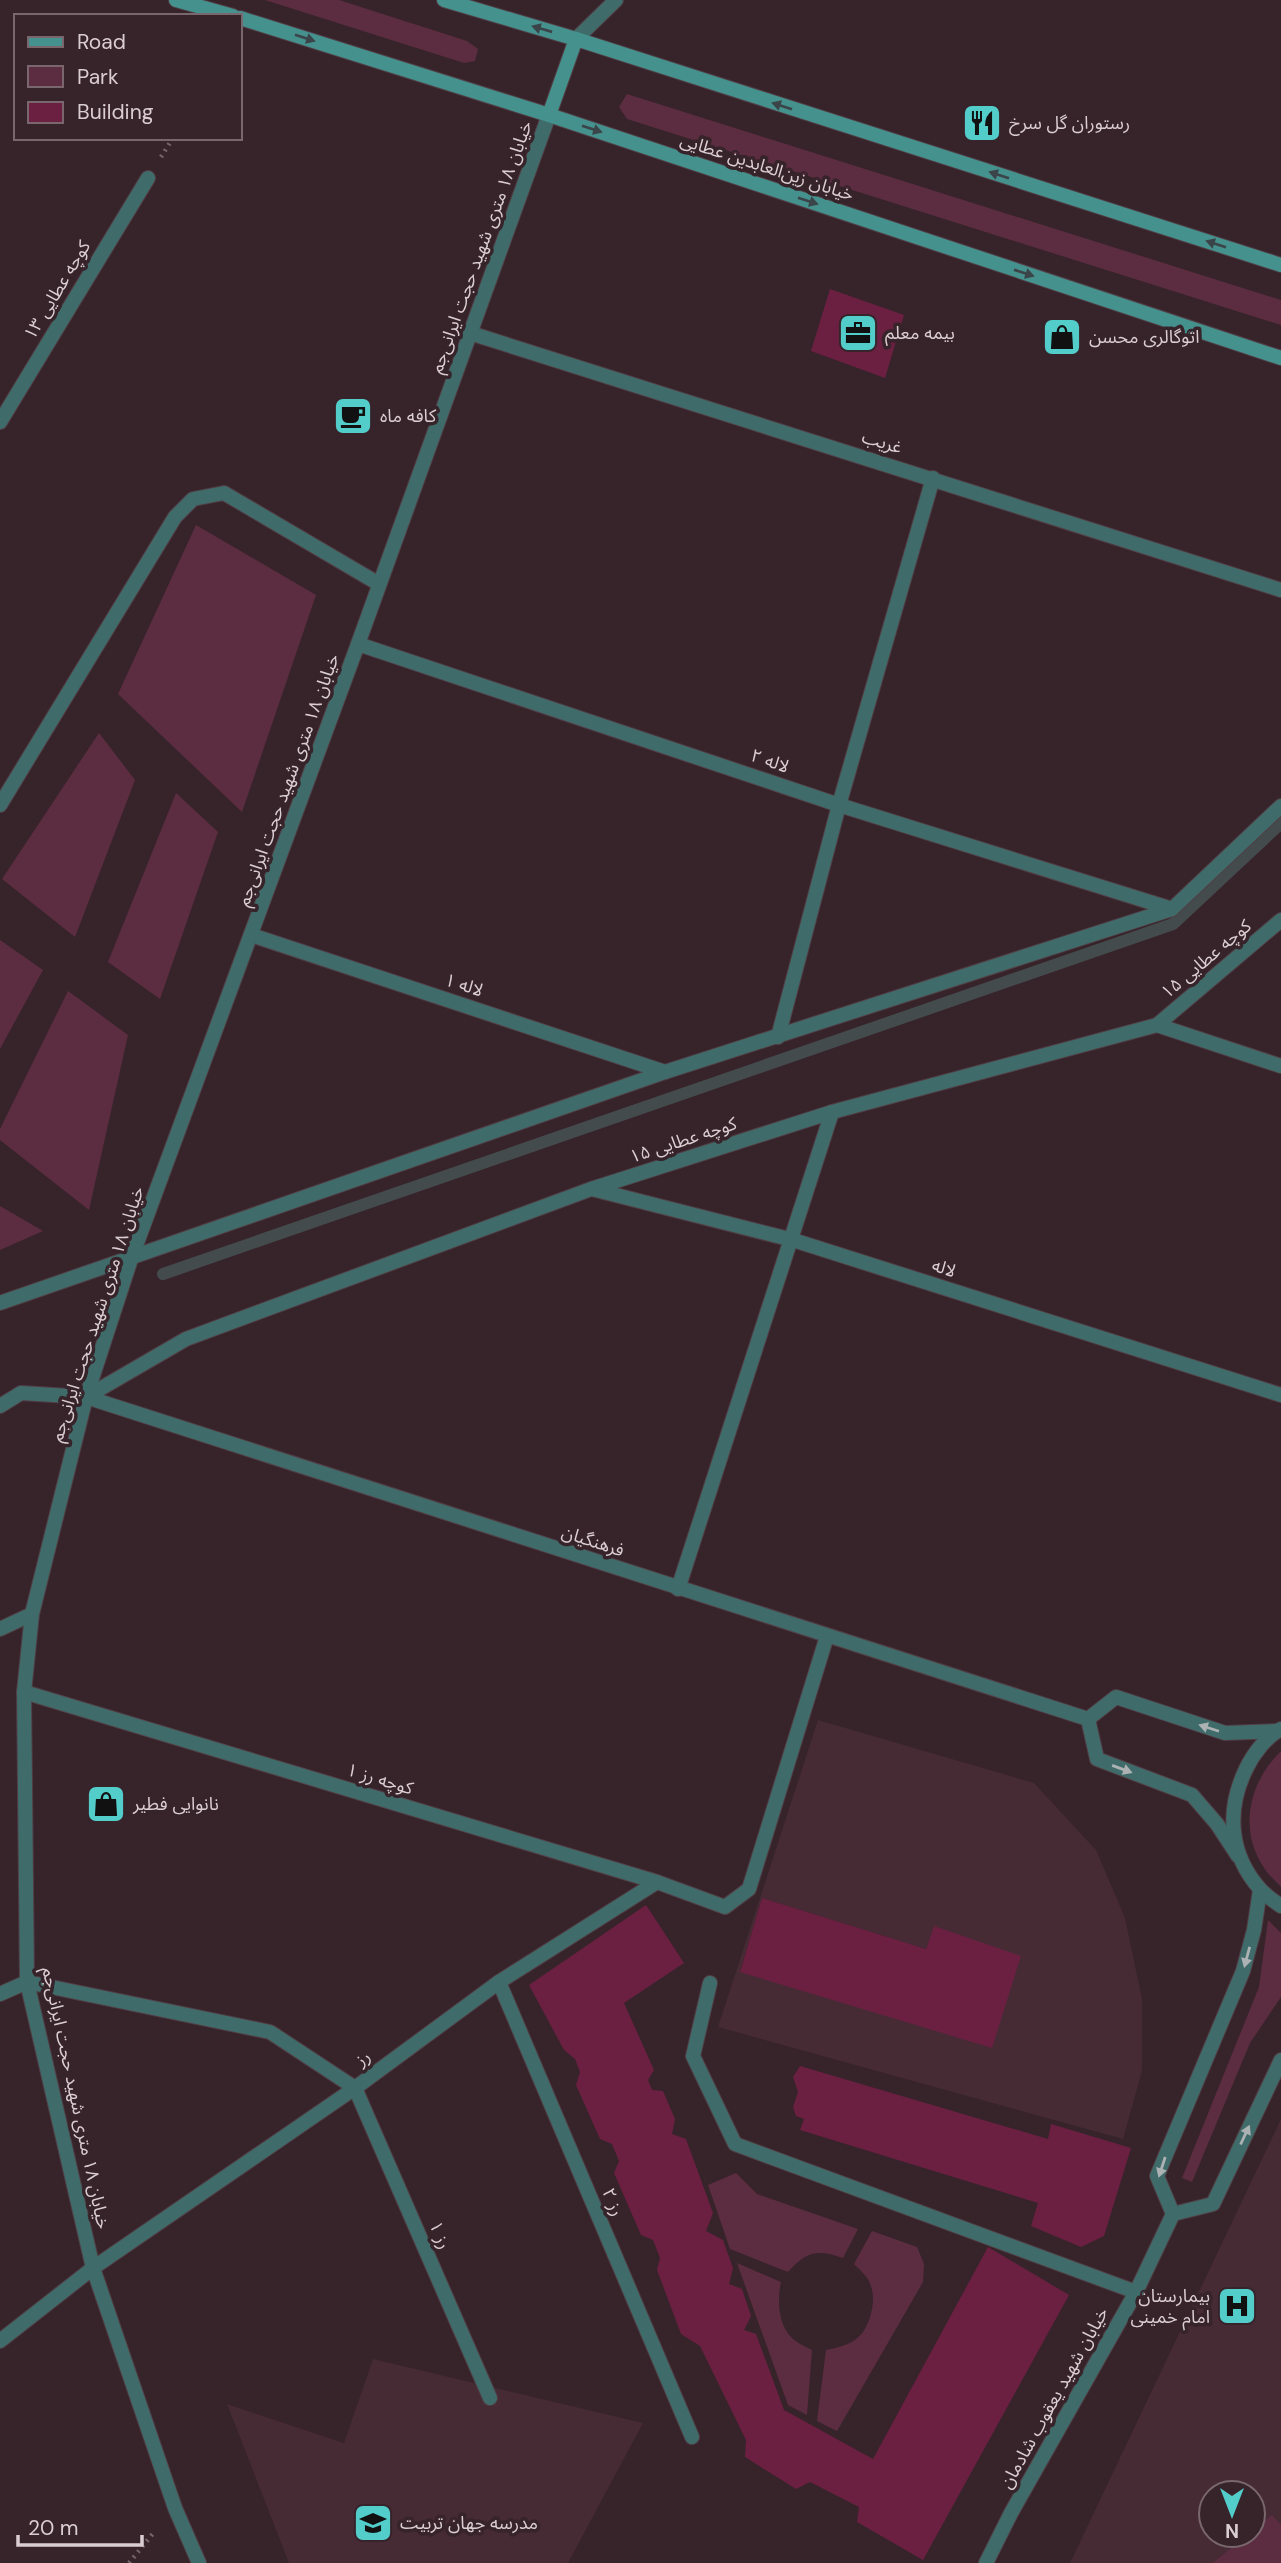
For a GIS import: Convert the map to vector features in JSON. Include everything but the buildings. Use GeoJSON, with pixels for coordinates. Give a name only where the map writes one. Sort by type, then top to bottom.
{"type":"FeatureCollection","features":[{"type":"Feature","properties":{"kind":"main road"},"geometry":{"type":"LineString","coordinates":[[176,0],[226,14]]}},
{"type":"Feature","properties":{"kind":"main road"},"geometry":{"type":"LineString","coordinates":[[444,0],[576,39],[1281,265]]}},
{"type":"Feature","properties":{"kind":"main road","name":"خیابان زین‌العابدین عطایی"},"geometry":{"type":"LineString","coordinates":[[242,19],[549,115],[1281,358]]}},
{"type":"Feature","properties":{"kind":"main road"},"geometry":{"type":"LineString","coordinates":[[549,115],[576,39]]}},
{"type":"Feature","properties":{"kind":"street"},"geometry":{"type":"LineString","coordinates":[[576,39],[616,0]]}},
{"type":"Feature","properties":{"kind":"street","name":"خیابان ۱۸ متری شهید حجت ایرانی‌جم"},"geometry":{"type":"LineString","coordinates":[[199,2563],[174,2508],[93,2268],[27,1982],[24,1692],[32,1614],[86,1397],[131,1259],[358,644],[549,115]]}},
{"type":"Feature","properties":{"kind":"street","name":"کوچه عطایی ۱۳"},"geometry":{"type":"LineString","coordinates":[[0,422],[148,178]]}},
{"type":"Feature","properties":{"kind":"street","name":"غریب"},"geometry":{"type":"LineString","coordinates":[[470,333],[1281,590]]}},
{"type":"Feature","properties":{"kind":"street"},"geometry":{"type":"LineString","coordinates":[[778,1037],[839,805],[933,478]]}},
{"type":"Feature","properties":{"kind":"street"},"geometry":{"type":"LineString","coordinates":[[0,805],[174,517],[192,499],[224,493],[379,583]]}},
{"type":"Feature","properties":{"kind":"street","name":"لاله ۲"},"geometry":{"type":"LineString","coordinates":[[358,644],[839,805],[1172,909]]}},
{"type":"Feature","properties":{"kind":"street"},"geometry":{"type":"LineString","coordinates":[[0,1303],[664,1072],[1172,909],[1281,806]]}},
{"type":"Feature","properties":{"kind":"street","name":"کوچه عطایی ۱۵"},"geometry":{"type":"LineString","coordinates":[[86,1397],[186,1339],[592,1189],[832,1112],[1157,1025],[1281,920]]}},
{"type":"Feature","properties":{"kind":"street","name":"لاله ۱"},"geometry":{"type":"LineString","coordinates":[[251,935],[664,1072]]}},
{"type":"Feature","properties":{"kind":"street"},"geometry":{"type":"LineString","coordinates":[[1157,1025],[1281,1066]]}},
{"type":"Feature","properties":{"kind":"street"},"geometry":{"type":"LineString","coordinates":[[678,1589],[793,1240],[832,1112]]}},
{"type":"Feature","properties":{"kind":"street","name":"لاله"},"geometry":{"type":"LineString","coordinates":[[592,1189],[793,1240],[1281,1395]]}},
{"type":"Feature","properties":{"kind":"street","name":"فرهنگیان"},"geometry":{"type":"LineString","coordinates":[[0,1406],[21,1393],[86,1397],[1088,1719]]}},
{"type":"Feature","properties":{"kind":"street"},"geometry":{"type":"LineString","coordinates":[[0,1629],[32,1614]]}},
{"type":"Feature","properties":{"kind":"street","name":"کوچه رز ۱"},"geometry":{"type":"LineString","coordinates":[[24,1692],[657,1882],[725,1907],[749,1889],[827,1636]]}},
{"type":"Feature","properties":{"kind":"street"},"geometry":{"type":"LineString","coordinates":[[1279,1730],[1225,1733],[1116,1697],[1088,1719],[1097,1759],[1192,1795],[1217,1824],[1260,1890],[1281,1906]]}},
{"type":"Feature","properties":{"kind":"street"},"geometry":{"type":"LineString","coordinates":[[1241,1860],[1232,1825],[1236,1789],[1252,1757],[1279,1730]]}},
{"type":"Feature","properties":{"kind":"street","name":"رز"},"geometry":{"type":"LineString","coordinates":[[0,2341],[93,2268],[355,2088],[499,1982],[657,1882]]}},
{"type":"Feature","properties":{"kind":"street"},"geometry":{"type":"LineString","coordinates":[[1260,1890],[1254,1930],[1243,1971],[1157,2176],[1173,2214],[1213,2204],[1281,2060]]}},
{"type":"Feature","properties":{"kind":"street"},"geometry":{"type":"LineString","coordinates":[[0,1994],[27,1982],[271,2032],[355,2088]]}},
{"type":"Feature","properties":{"kind":"street","name":"رز ۲"},"geometry":{"type":"LineString","coordinates":[[499,1982],[692,2437]]}},
{"type":"Feature","properties":{"kind":"street"},"geometry":{"type":"LineString","coordinates":[[710,1983],[693,2056],[735,2144],[1136,2292]]}},
{"type":"Feature","properties":{"kind":"street","name":"رز ۱"},"geometry":{"type":"LineString","coordinates":[[355,2088],[490,2398]]}},
{"type":"Feature","properties":{"kind":"street","name":"خیابان شهید یعقوب شادمان"},"geometry":{"type":"LineString","coordinates":[[986,2563],[1011,2513],[1136,2292],[1173,2214]]}},
{"type":"Feature","properties":{"kind":"path"},"geometry":{"type":"LineString","coordinates":[[129,2563],[174,2508]]}},
{"type":"Feature","properties":{"kind":"shaded area"},"geometry":{"type":"Polygon","coordinates":[[[818,1720],[1034,1783],[1096,1850],[1125,1918],[1142,1999],[1142,2071],[1123,2139],[718,2027],[818,1720]],[[762,1898],[740,1971],[991,2047],[934,1926],[926,1949],[762,1898]]]}},
{"type":"Feature","properties":{"kind":"shaded area","name":"بیمارستان امام خمینی"},"geometry":{"type":"Polygon","coordinates":[[[1281,2119],[1281,2563],[1070,2563],[1281,2119]]]}},
{"type":"Feature","properties":{"kind":"shaded area"},"geometry":{"type":"Polygon","coordinates":[[[373,2359],[643,2423],[568,2563],[289,2563],[227,2404],[344,2443],[373,2359]]]}},
{"type":"Feature","properties":{"kind":"green space"},"geometry":{"type":"Polygon","coordinates":[[[265,0],[339,0],[467,41],[478,49],[475,61],[464,63],[265,0]]]}},
{"type":"Feature","properties":{"kind":"green space"},"geometry":{"type":"Polygon","coordinates":[[[627,94],[1281,300],[1281,325],[627,119],[619,107],[627,94]]]}},
{"type":"Feature","properties":{"kind":"green space"},"geometry":{"type":"Polygon","coordinates":[[[196,525],[316,595],[242,812],[118,694],[196,525]]]}},
{"type":"Feature","properties":{"kind":"green space"},"geometry":{"type":"Polygon","coordinates":[[[99,733],[135,780],[75,937],[2,879],[99,733]]]}},
{"type":"Feature","properties":{"kind":"green space"},"geometry":{"type":"Polygon","coordinates":[[[176,793],[218,832],[160,999],[108,962],[176,793]]]}},
{"type":"Feature","properties":{"kind":"green space"},"geometry":{"type":"Polygon","coordinates":[[[0,940],[43,970],[0,1049],[0,940]]]}},
{"type":"Feature","properties":{"kind":"green space"},"geometry":{"type":"Polygon","coordinates":[[[68,991],[128,1035],[89,1210],[0,1140],[0,1129],[68,991]]]}},
{"type":"Feature","properties":{"kind":"green space"},"geometry":{"type":"Polygon","coordinates":[[[0,1206],[43,1231],[0,1250],[0,1206]]]}},
{"type":"Feature","properties":{"kind":"green space"},"geometry":{"type":"Polygon","coordinates":[[[1281,1751],[1281,1887],[1267,1872],[1255,1851],[1250,1821],[1255,1791],[1270,1763],[1281,1751]]]}},
{"type":"Feature","properties":{"kind":"green space"},"geometry":{"type":"Polygon","coordinates":[[[1268,1920],[1281,1933],[1281,1997],[1250,2043],[1192,2182],[1182,2178],[1259,1987],[1268,1920]]]}},
{"type":"Feature","properties":{"kind":"green space"},"geometry":{"type":"Polygon","coordinates":[[[736,2173],[757,2194],[858,2229],[843,2258],[826,2253],[813,2254],[801,2260],[788,2272],[730,2249],[708,2185],[736,2173]]]}},
{"type":"Feature","properties":{"kind":"green space"},"geometry":{"type":"Polygon","coordinates":[[[872,2231],[917,2247],[924,2264],[923,2282],[837,2431],[817,2421],[826,2350],[851,2342],[866,2327],[873,2295],[869,2281],[854,2264],[872,2231]]]}},
{"type":"Feature","properties":{"kind":"green space"},"geometry":{"type":"Polygon","coordinates":[[[737,2263],[781,2282],[779,2304],[787,2333],[812,2350],[807,2415],[788,2405],[737,2263]]]}},
{"type":"Feature","properties":{"kind":"green space"},"geometry":{"type":"Polygon","coordinates":[[[1272,2515],[1281,2525],[1281,2563],[1213,2563],[1230,2549],[1267,2549],[1267,2519],[1272,2515]]]}},
{"type":"Feature","properties":{"kind":"waterway"},"geometry":{"type":"LineString","coordinates":[[163,1274],[1173,924],[1281,823]]}},
{"type":"Feature","properties":{"kind":"place","name":"رستوران گل سرخ"},"geometry":{"type":"Point","coordinates":[982,123]}},
{"type":"Feature","properties":{"kind":"place","name":"بیمه معلم"},"geometry":{"type":"Point","coordinates":[858,333]}},
{"type":"Feature","properties":{"kind":"place","name":"اتوگالری محسن"},"geometry":{"type":"Point","coordinates":[1062,337]}},
{"type":"Feature","properties":{"kind":"place","name":"کافه ماه"},"geometry":{"type":"Point","coordinates":[353,416]}},
{"type":"Feature","properties":{"kind":"place","name":"نانوایی فطیر"},"geometry":{"type":"Point","coordinates":[106,1804]}},
{"type":"Feature","properties":{"kind":"place","name":"بیمارستان امام خمینی"},"geometry":{"type":"Point","coordinates":[1237,2306]}},
{"type":"Feature","properties":{"kind":"place","name":"مدرسه جهان تربیت"},"geometry":{"type":"Point","coordinates":[373,2523]}}]}
